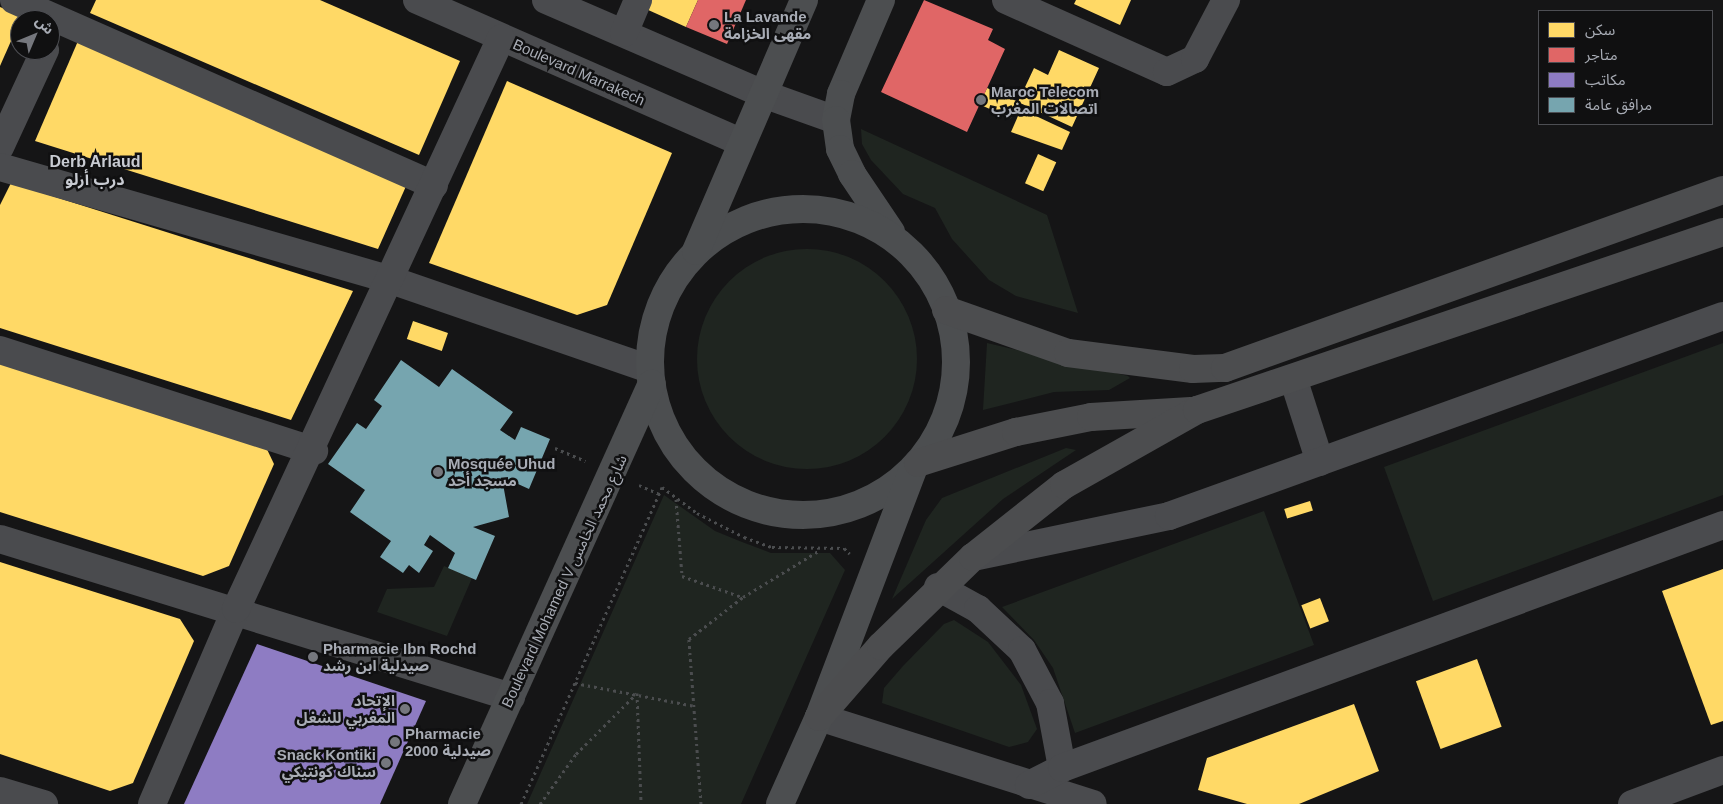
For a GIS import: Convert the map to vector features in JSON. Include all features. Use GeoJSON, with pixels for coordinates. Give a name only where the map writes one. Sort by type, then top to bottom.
{"type":"FeatureCollection","features":[{"type":"Feature","properties":{"kind":"highway"},"geometry":{"type":"LineString","coordinates":[[946,310],[1068,353],[1193,369],[1225,368],[1723,190]]}},
{"type":"Feature","properties":{"kind":"highway"},"geometry":{"type":"LineString","coordinates":[[819,717],[938,587],[973,556],[1064,485],[1197,410],[1294,381],[1723,232]]}},
{"type":"Feature","properties":{"kind":"highway"},"geometry":{"type":"LineString","coordinates":[[916,464],[1016,432],[1092,417],[1197,410]]}},
{"type":"Feature","properties":{"kind":"main road"},"geometry":{"type":"LineString","coordinates":[[804,0],[741,142],[695,253],[672,282],[657,315],[651,376],[666,429],[685,459],[721,490],[752,506],[798,514],[845,508],[888,489],[916,464],[938,433],[953,390],[954,345],[946,310],[914,257],[866,200],[840,149],[836,120],[840,94],[881,0]]}},
{"type":"Feature","properties":{"kind":"main road"},"geometry":{"type":"LineString","coordinates":[[695,253],[745,220],[805,209],[864,222],[914,257]]}},
{"type":"Feature","properties":{"kind":"main road","name":"Boulevard Mohamed V شارع محمد الخامس"},"geometry":{"type":"LineString","coordinates":[[462,804],[511,697],[651,376]]}},
{"type":"Feature","properties":{"kind":"main road"},"geometry":{"type":"LineString","coordinates":[[780,804],[819,717],[916,464]]}},
{"type":"Feature","properties":{"kind":"street"},"geometry":{"type":"LineString","coordinates":[[14,0],[36,10]]}},
{"type":"Feature","properties":{"kind":"street","name":"Boulevard Marrakech"},"geometry":{"type":"LineString","coordinates":[[416,0],[741,142]]}},
{"type":"Feature","properties":{"kind":"street"},"geometry":{"type":"LineString","coordinates":[[546,0],[763,94],[836,120]]}},
{"type":"Feature","properties":{"kind":"street"},"geometry":{"type":"LineString","coordinates":[[624,33],[638,0]]}},
{"type":"Feature","properties":{"kind":"street"},"geometry":{"type":"LineString","coordinates":[[1006,0],[1054,9],[1157,71],[1168,72],[1195,59],[1226,0]]}},
{"type":"Feature","properties":{"kind":"street"},"geometry":{"type":"LineString","coordinates":[[60,20],[434,185]]}},
{"type":"Feature","properties":{"kind":"street"},"geometry":{"type":"LineString","coordinates":[[152,804],[236,609],[314,451],[502,38]]}},
{"type":"Feature","properties":{"kind":"street"},"geometry":{"type":"LineString","coordinates":[[0,147],[40,60]]}},
{"type":"Feature","properties":{"kind":"street"},"geometry":{"type":"LineString","coordinates":[[0,167],[391,280],[651,376]]}},
{"type":"Feature","properties":{"kind":"street"},"geometry":{"type":"LineString","coordinates":[[973,556],[1169,516],[1723,316]]}},
{"type":"Feature","properties":{"kind":"street"},"geometry":{"type":"LineString","coordinates":[[0,350],[314,451]]}},
{"type":"Feature","properties":{"kind":"street"},"geometry":{"type":"LineString","coordinates":[[1294,381],[1320,462]]}},
{"type":"Feature","properties":{"kind":"street"},"geometry":{"type":"LineString","coordinates":[[1029,785],[1062,768],[1723,524]]}},
{"type":"Feature","properties":{"kind":"street"},"geometry":{"type":"LineString","coordinates":[[0,539],[236,609],[511,697]]}},
{"type":"Feature","properties":{"kind":"street"},"geometry":{"type":"LineString","coordinates":[[938,587],[978,608],[1022,650],[1050,704],[1062,768]]}},
{"type":"Feature","properties":{"kind":"street"},"geometry":{"type":"LineString","coordinates":[[819,717],[1093,804]]}},
{"type":"Feature","properties":{"kind":"street"},"geometry":{"type":"LineString","coordinates":[[1632,804],[1723,770]]}},
{"type":"Feature","properties":{"kind":"street"},"geometry":{"type":"LineString","coordinates":[[0,791],[44,804]]}},
{"type":"Feature","properties":{"kind":"path"},"geometry":{"type":"LineString","coordinates":[[521,804],[662,486],[676,498],[744,537],[772,547],[844,548],[852,563]]}},
{"type":"Feature","properties":{"kind":"path"},"geometry":{"type":"LineString","coordinates":[[676,498],[682,576],[743,597]]}},
{"type":"Feature","properties":{"kind":"path"},"geometry":{"type":"LineString","coordinates":[[700,804],[695,706],[689,639],[743,597],[822,549]]}},
{"type":"Feature","properties":{"kind":"path"},"geometry":{"type":"LineString","coordinates":[[575,683],[637,693],[695,706]]}},
{"type":"Feature","properties":{"kind":"path"},"geometry":{"type":"LineString","coordinates":[[540,804],[576,754],[637,693]]}},
{"type":"Feature","properties":{"kind":"path"},"geometry":{"type":"LineString","coordinates":[[637,693],[642,804]]}},
{"type":"Feature","properties":{"kind":"shaded area"},"geometry":{"type":"Polygon","coordinates":[[[861,129],[1047,215],[1078,313],[1016,296],[989,280],[952,239],[935,208],[903,194],[871,160],[862,144],[861,129]]]}},
{"type":"Feature","properties":{"kind":"shaded area"},"geometry":{"type":"Polygon","coordinates":[[[796,249],[818,249],[849,257],[868,267],[885,281],[899,298],[909,317],[915,337],[917,359],[915,381],[909,401],[899,420],[885,437],[868,451],[839,465],[818,469],[796,469],[775,465],[755,456],[737,444],[722,429],[710,411],[701,391],[697,370],[697,348],[701,327],[710,307],[722,289],[737,274],[755,262],[775,253],[796,249]]]}},
{"type":"Feature","properties":{"kind":"shaded area"},"geometry":{"type":"Polygon","coordinates":[[[987,343],[1130,378],[1109,390],[1054,392],[983,410],[987,343]]]}},
{"type":"Feature","properties":{"kind":"shaded area"},"geometry":{"type":"Polygon","coordinates":[[[1723,343],[1723,495],[1433,601],[1384,467],[1723,343]]]}},
{"type":"Feature","properties":{"kind":"shaded area"},"geometry":{"type":"Polygon","coordinates":[[[1066,448],[1076,450],[1003,499],[892,599],[926,520],[942,498],[1066,448]]]}},
{"type":"Feature","properties":{"kind":"shaded area"},"geometry":{"type":"Polygon","coordinates":[[[664,495],[715,531],[771,553],[830,553],[845,570],[741,804],[527,804],[664,495]]]}},
{"type":"Feature","properties":{"kind":"shaded area"},"geometry":{"type":"Polygon","coordinates":[[[1264,511],[1314,645],[1075,733],[1053,668],[1034,640],[1002,607],[1264,511]]]}},
{"type":"Feature","properties":{"kind":"shaded area"},"geometry":{"type":"Polygon","coordinates":[[[444,566],[472,578],[447,636],[377,612],[387,589],[434,587],[444,566]]]}},
{"type":"Feature","properties":{"kind":"shaded area"},"geometry":{"type":"Polygon","coordinates":[[[954,620],[988,642],[1021,685],[1037,729],[1028,742],[1009,747],[882,703],[884,688],[903,666],[944,624],[954,620]]]}},
{"type":"Feature","properties":{"kind":"building: سكن"},"geometry":{"type":"Polygon","coordinates":[[[96,0],[320,0],[460,61],[419,155],[90,13],[96,0]]]}},
{"type":"Feature","properties":{"kind":"building: سكن"},"geometry":{"type":"Polygon","coordinates":[[[650,0],[698,0],[686,27],[646,9],[650,0]]]}},
{"type":"Feature","properties":{"kind":"building: سكن"},"geometry":{"type":"Polygon","coordinates":[[[1076,0],[1131,0],[1120,25],[1074,4],[1076,0]]]}},
{"type":"Feature","properties":{"kind":"building: سكن"},"geometry":{"type":"Polygon","coordinates":[[[0,7],[10,11],[10,43],[0,66],[0,7]]]}},
{"type":"Feature","properties":{"kind":"building: سكن"},"geometry":{"type":"Polygon","coordinates":[[[78,41],[407,184],[378,249],[35,141],[78,41]]]}},
{"type":"Feature","properties":{"kind":"building: سكن"},"geometry":{"type":"Polygon","coordinates":[[[1059,50],[1099,68],[1072,127],[1018,102],[1034,68],[1048,75],[1059,50]]]}},
{"type":"Feature","properties":{"kind":"building: سكن"},"geometry":{"type":"Polygon","coordinates":[[[507,81],[672,153],[607,305],[577,315],[429,263],[507,81]]]}},
{"type":"Feature","properties":{"kind":"building: سكن"},"geometry":{"type":"Polygon","coordinates":[[[987,88],[1018,102],[1011,118],[980,104],[987,88]]]}},
{"type":"Feature","properties":{"kind":"building: سكن"},"geometry":{"type":"Polygon","coordinates":[[[1021,109],[1070,132],[1062,150],[1011,132],[1021,109]]]}},
{"type":"Feature","properties":{"kind":"building: سكن"},"geometry":{"type":"Polygon","coordinates":[[[1038,154],[1056,162],[1043,191],[1025,183],[1038,154]]]}},
{"type":"Feature","properties":{"kind":"building: سكن"},"geometry":{"type":"Polygon","coordinates":[[[11,183],[353,291],[291,420],[0,328],[0,205],[11,183]]]}},
{"type":"Feature","properties":{"kind":"building: سكن"},"geometry":{"type":"Polygon","coordinates":[[[413,321],[448,333],[442,351],[407,339],[413,321]]]}},
{"type":"Feature","properties":{"kind":"building: سكن"},"geometry":{"type":"Polygon","coordinates":[[[0,360],[264,443],[274,464],[229,566],[203,576],[0,512],[0,360]]]}},
{"type":"Feature","properties":{"kind":"building: سكن"},"geometry":{"type":"Polygon","coordinates":[[[1310,501],[1313,511],[1287,518],[1284,509],[1310,501]]]}},
{"type":"Feature","properties":{"kind":"building: سكن"},"geometry":{"type":"Polygon","coordinates":[[[0,562],[180,619],[194,641],[133,783],[110,791],[0,754],[0,562]]]}},
{"type":"Feature","properties":{"kind":"building: سكن"},"geometry":{"type":"Polygon","coordinates":[[[1723,569],[1723,721],[1711,725],[1662,591],[1723,569]]]}},
{"type":"Feature","properties":{"kind":"building: سكن"},"geometry":{"type":"Polygon","coordinates":[[[1320,598],[1329,621],[1310,629],[1301,605],[1320,598]]]}},
{"type":"Feature","properties":{"kind":"building: سكن"},"geometry":{"type":"Polygon","coordinates":[[[1477,659],[1502,727],[1441,749],[1416,681],[1477,659]]]}},
{"type":"Feature","properties":{"kind":"building: سكن"},"geometry":{"type":"Polygon","coordinates":[[[1354,704],[1379,771],[1299,804],[1247,804],[1198,790],[1207,758],[1354,704]]]}},
{"type":"Feature","properties":{"kind":"building: متاجر"},"geometry":{"type":"Polygon","coordinates":[[[698,0],[746,0],[727,44],[686,27],[698,0]]]}},
{"type":"Feature","properties":{"kind":"building: متاجر"},"geometry":{"type":"Polygon","coordinates":[[[924,0],[993,29],[988,40],[1005,49],[967,132],[881,92],[924,0]]]}},
{"type":"Feature","properties":{"kind":"building: مكاتب"},"geometry":{"type":"Polygon","coordinates":[[[257,644],[426,701],[380,804],[184,804],[257,644]]]}},
{"type":"Feature","properties":{"kind":"building: مرافق عامة","name":"Mosquée Uhud مسجد أحد"},"geometry":{"type":"Polygon","coordinates":[[[401,360],[439,387],[452,369],[513,412],[500,430],[515,440],[521,427],[550,439],[529,489],[507,479],[503,484],[509,517],[473,527],[495,536],[476,580],[448,568],[455,553],[430,535],[424,545],[433,551],[419,573],[409,565],[403,573],[380,557],[391,541],[350,512],[365,490],[328,464],[357,423],[366,429],[382,406],[374,400],[401,360]]]}},
{"type":"Feature","properties":{"kind":"place","name":"La Lavande مقهى الخزامة"},"geometry":{"type":"Point","coordinates":[714,25]}},
{"type":"Feature","properties":{"kind":"place","name":"Maroc Telecom اتصالات المغرب"},"geometry":{"type":"Point","coordinates":[981,100]}},
{"type":"Feature","properties":{"kind":"place","name":"Mosquée Uhud مسجد أحد"},"geometry":{"type":"Point","coordinates":[438,472]}},
{"type":"Feature","properties":{"kind":"place","name":"Pharmacie Ibn Rochd صيدلية ابن رشد"},"geometry":{"type":"Point","coordinates":[313,657]}},
{"type":"Feature","properties":{"kind":"place","name":"الإتحاد المغربي للشغل"},"geometry":{"type":"Point","coordinates":[405,709]}},
{"type":"Feature","properties":{"kind":"place","name":"Pharmacie 2000 صيدلية"},"geometry":{"type":"Point","coordinates":[395,742]}},
{"type":"Feature","properties":{"kind":"place","name":"Snack Kontiki سناك كونتيكي"},"geometry":{"type":"Point","coordinates":[386,763]}},
{"type":"Feature","properties":{"kind":"district","name":"Derb Arlaud درب أرلو"},"geometry":{"type":"Point","coordinates":[95,171]}}]}
